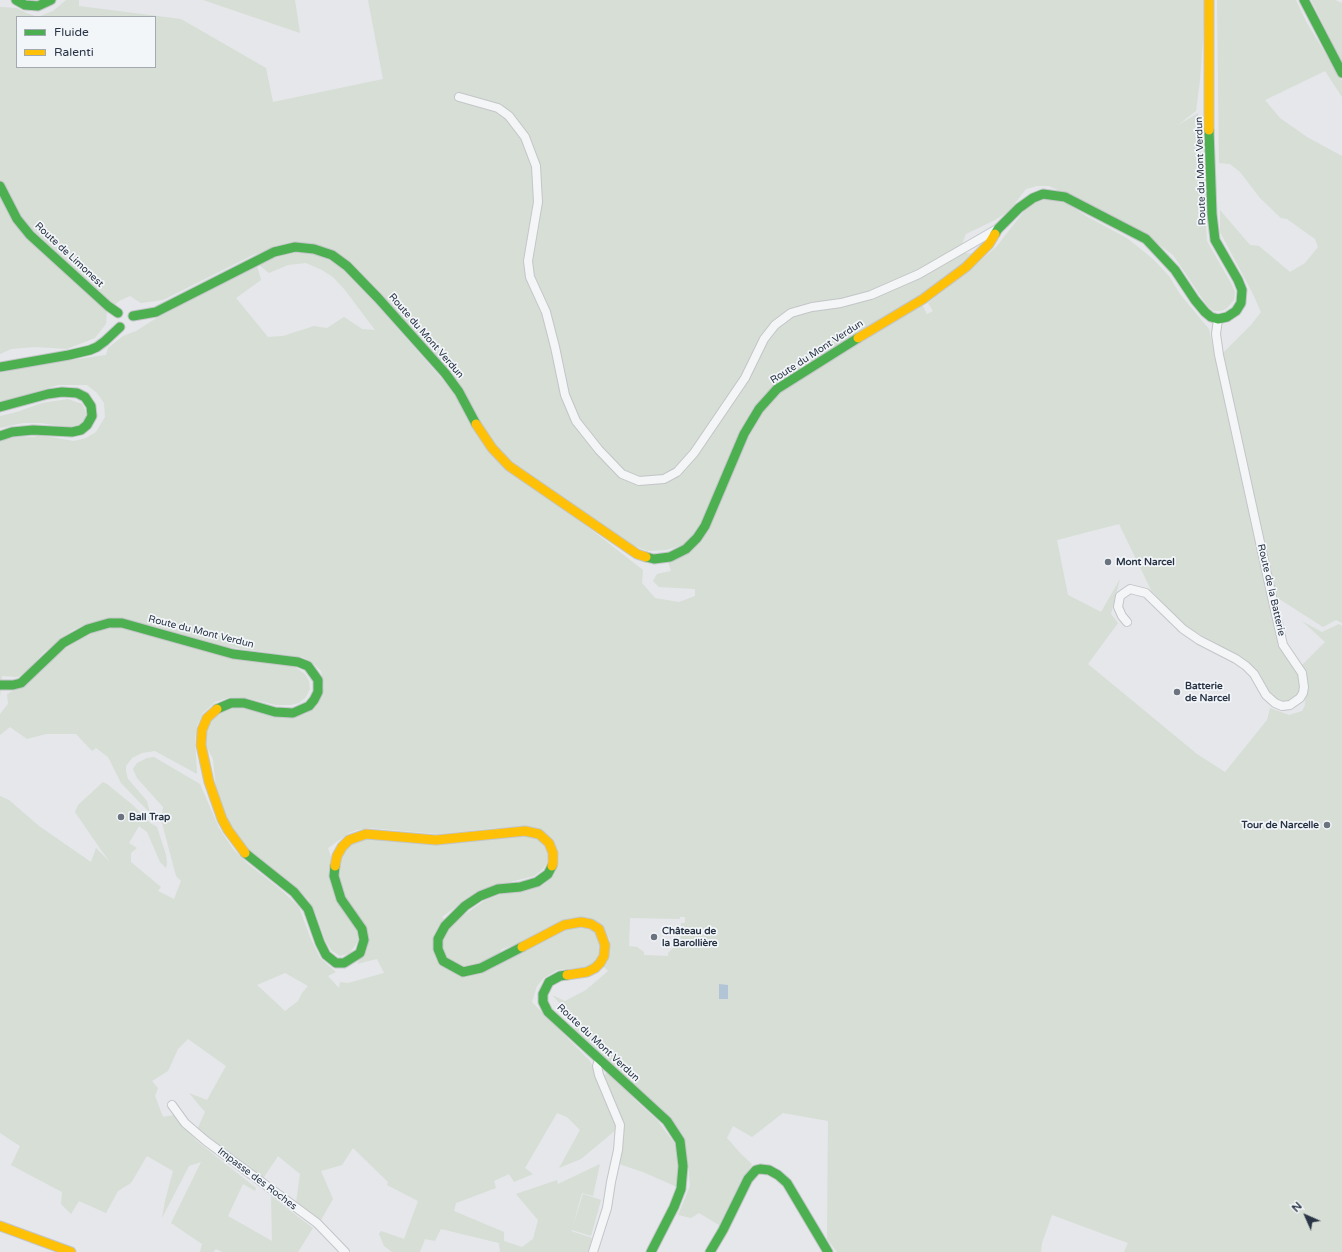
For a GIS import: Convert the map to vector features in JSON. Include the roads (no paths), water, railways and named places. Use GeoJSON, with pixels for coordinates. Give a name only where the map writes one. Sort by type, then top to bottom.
{"type":"FeatureCollection","features":[{"type":"Feature","properties":{"kind":"street"},"geometry":{"type":"LineString","coordinates":[[16,0],[25,5],[38,6],[51,0]]}},
{"type":"Feature","properties":{"kind":"street","name":"Route du Mont Verdun"},"geometry":{"type":"LineString","coordinates":[[133,316],[156,312],[274,252],[295,247],[314,249],[332,255],[347,266],[378,298],[445,373],[459,392],[478,427],[492,448],[509,466],[637,554],[654,559],[670,556],[686,549],[697,538],[705,526],[744,434],[759,409],[777,389],[923,299],[966,267],[989,244],[998,229],[1019,208],[1033,198],[1043,194],[1065,197],[1146,240],[1175,270],[1195,300],[1211,317],[1218,319],[1227,317],[1236,311],[1241,303],[1242,290],[1238,280],[1215,240],[1212,214],[1209,133],[1209,0]]}},
{"type":"Feature","properties":{"kind":"street"},"geometry":{"type":"LineString","coordinates":[[1304,0],[1342,73]]}},
{"type":"Feature","properties":{"kind":"street"},"geometry":{"type":"LineString","coordinates":[[459,97],[498,108],[509,116],[524,137],[536,166],[538,202],[528,261],[530,277],[546,312],[565,395],[576,421],[599,450],[622,474],[639,481],[664,479],[677,472],[694,453],[745,378],[764,339],[775,326],[792,313],[812,307],[841,303],[871,295],[919,274],[998,229]]}},
{"type":"Feature","properties":{"kind":"street","name":"Route de Limonest"},"geometry":{"type":"LineString","coordinates":[[0,186],[17,218],[30,235],[108,306],[118,313]]}},
{"type":"Feature","properties":{"kind":"street"},"geometry":{"type":"LineString","coordinates":[[0,367],[90,350],[101,344],[126,327],[133,322],[133,316],[130,311],[126,310],[118,313],[116,320],[117,324],[126,327]]}},
{"type":"Feature","properties":{"kind":"street","name":"Route de la Batterie"},"geometry":{"type":"LineString","coordinates":[[1127,622],[1122,616],[1118,607],[1120,596],[1130,589],[1146,592],[1183,629],[1199,640],[1236,659],[1246,666],[1254,674],[1266,695],[1275,703],[1282,706],[1290,704],[1300,698],[1303,693],[1304,687],[1302,673],[1283,645],[1272,597],[1219,356],[1216,334],[1218,319]]}},
{"type":"Feature","properties":{"kind":"street"},"geometry":{"type":"LineString","coordinates":[[0,407],[48,394],[62,392],[77,393],[85,398],[91,406],[92,416],[88,425],[81,430],[72,432],[33,430],[12,432],[0,436]]}},
{"type":"Feature","properties":{"kind":"street","name":"Route du Mont Verdun"},"geometry":{"type":"LineString","coordinates":[[0,685],[14,685],[21,683],[63,643],[88,628],[109,623],[122,623],[233,654],[298,662],[308,666],[318,680],[318,692],[312,703],[293,713],[275,712],[244,703],[231,703],[218,708],[207,718],[202,730],[201,745],[209,782],[222,819],[236,842],[257,864],[288,887],[308,908],[320,943],[326,955],[336,963],[344,963],[360,953],[364,940],[362,929],[342,899],[335,881],[337,856],[349,840],[366,834],[436,840],[525,831],[539,834],[549,843],[553,852],[553,863],[548,874],[538,882],[498,889],[480,896],[465,906],[445,926],[438,939],[438,949],[443,960],[452,967],[463,972],[481,968],[564,925],[581,922],[591,924],[598,929],[604,937],[605,951],[600,963],[595,968],[587,972],[560,976],[549,982],[543,994],[543,1002],[548,1012],[667,1121],[680,1141],[683,1166],[681,1189],[674,1207],[651,1252]]}},
{"type":"Feature","properties":{"kind":"street"},"geometry":{"type":"LineString","coordinates":[[593,1252],[607,1208],[618,1150],[620,1125],[598,1075],[597,1066],[599,1060]]}},
{"type":"Feature","properties":{"kind":"street","name":"Impasse des Roches"},"geometry":{"type":"LineString","coordinates":[[172,1105],[185,1122],[206,1141],[317,1223],[345,1252]]}},
{"type":"Feature","properties":{"kind":"street"},"geometry":{"type":"LineString","coordinates":[[710,1252],[723,1230],[748,1179],[756,1170],[760,1169],[769,1170],[778,1175],[787,1183],[828,1252]]}},
{"type":"Feature","properties":{"kind":"street"},"geometry":{"type":"LineString","coordinates":[[0,1226],[71,1252]]}},
{"type":"Feature","properties":{"kind":"water"},"geometry":{"type":"Polygon","coordinates":[[[719,984],[728,985],[728,999],[719,999],[719,984]]]}},
{"type":"Feature","properties":{"kind":"place","name":"Mont Narcel"},"geometry":{"type":"Point","coordinates":[1108,562]}},
{"type":"Feature","properties":{"kind":"place","name":"Batterie de Narcel"},"geometry":{"type":"Point","coordinates":[1177,692]}},
{"type":"Feature","properties":{"kind":"place","name":"Ball Trap"},"geometry":{"type":"Point","coordinates":[121,817]}},
{"type":"Feature","properties":{"kind":"place","name":"Tour de Narcelle"},"geometry":{"type":"Point","coordinates":[1327,825]}},
{"type":"Feature","properties":{"kind":"place","name":"Château de la Barollière"},"geometry":{"type":"Point","coordinates":[654,937]}}]}
